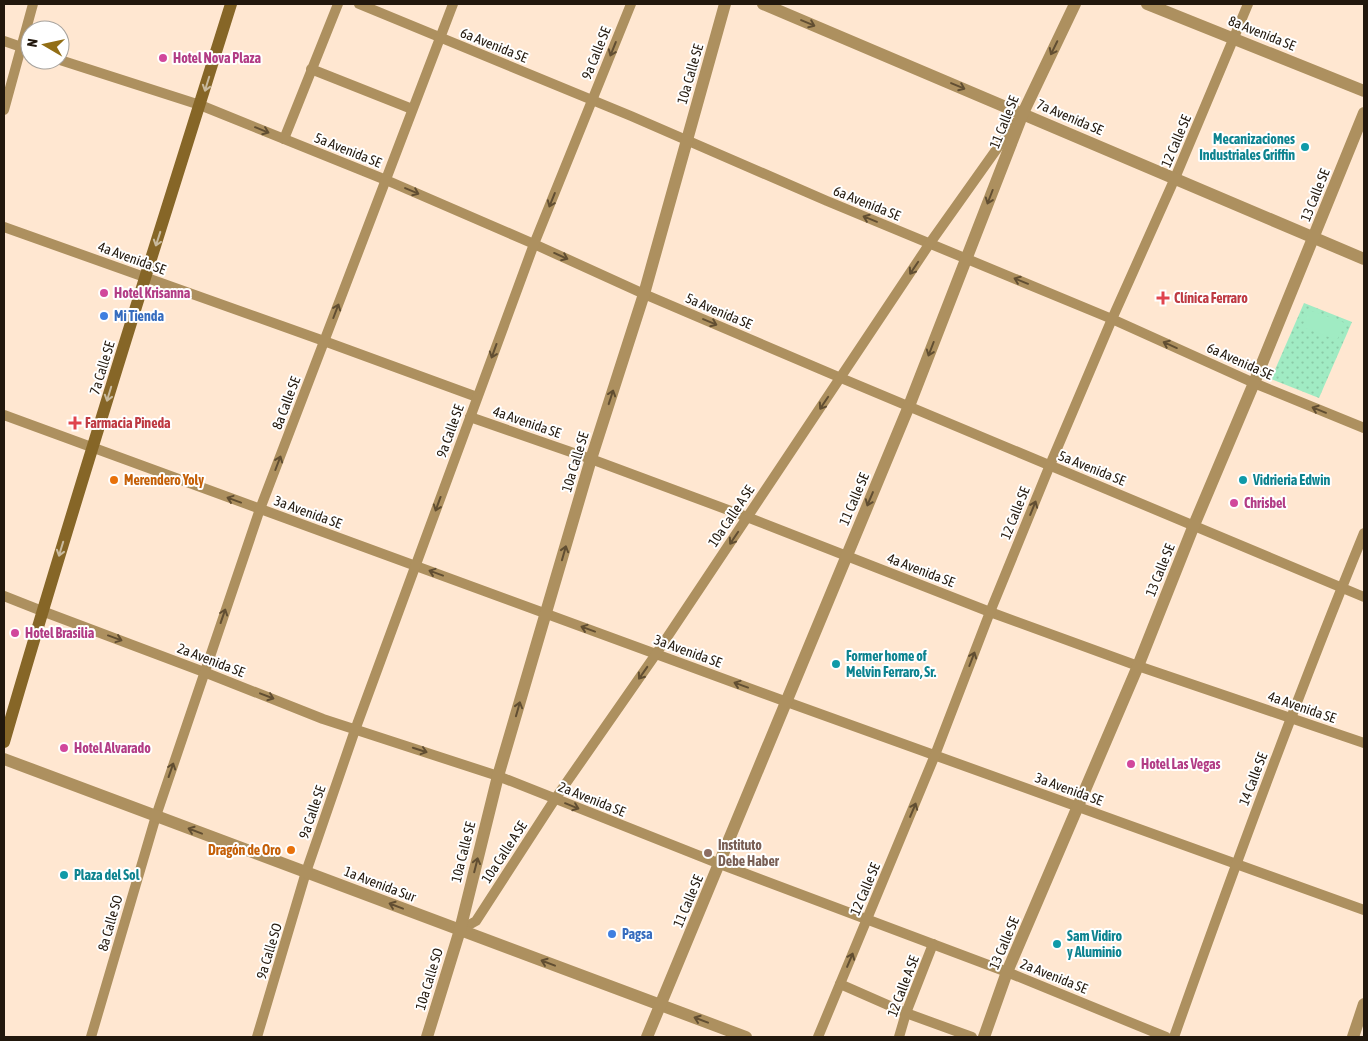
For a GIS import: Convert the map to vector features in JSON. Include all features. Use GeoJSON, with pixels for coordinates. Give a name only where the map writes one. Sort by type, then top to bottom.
{"type":"FeatureCollection","features":[{"type":"Feature","properties":{"kind":"main road","name":"7a Calle SE"},"geometry":{"type":"LineString","coordinates":[[4,742],[42,612],[231,4]]}},
{"type":"Feature","properties":{"kind":"street"},"geometry":{"type":"LineString","coordinates":[[30,20],[33,4]]}},
{"type":"Feature","properties":{"kind":"street"},"geometry":{"type":"LineString","coordinates":[[284,139],[338,4]]}},
{"type":"Feature","properties":{"kind":"street","name":"6a Avenida SE"},"geometry":{"type":"LineString","coordinates":[[359,4],[592,99],[827,202],[1112,319],[1254,383],[1364,428]]}},
{"type":"Feature","properties":{"kind":"street","name":"8a Calle SE"},"geometry":{"type":"LineString","coordinates":[[156,816],[260,509],[453,4]]}},
{"type":"Feature","properties":{"kind":"street","name":"9a Calle SE"},"geometry":{"type":"LineString","coordinates":[[306,872],[355,730],[534,244],[631,4]]}},
{"type":"Feature","properties":{"kind":"street","name":"10a Calle SE"},"geometry":{"type":"LineString","coordinates":[[460,930],[498,776],[591,459],[644,294],[725,4]]}},
{"type":"Feature","properties":{"kind":"street","name":"7a Avenida SE"},"geometry":{"type":"LineString","coordinates":[[763,4],[1364,259]]}},
{"type":"Feature","properties":{"kind":"street","name":"11 Calle SE"},"geometry":{"type":"LineString","coordinates":[[648,1037],[909,406],[1023,113],[1075,4]]}},
{"type":"Feature","properties":{"kind":"street","name":"8a Avenida SE"},"geometry":{"type":"LineString","coordinates":[[1147,4],[1364,91]]}},
{"type":"Feature","properties":{"kind":"street","name":"12 Calle SE"},"geometry":{"type":"LineString","coordinates":[[818,1037],[936,755],[990,612],[1050,465],[1175,178],[1248,4]]}},
{"type":"Feature","properties":{"kind":"street"},"geometry":{"type":"LineString","coordinates":[[4,41],[20,47]]}},
{"type":"Feature","properties":{"kind":"street","name":"5a Avenida SE"},"geometry":{"type":"LineString","coordinates":[[70,63],[200,105],[386,180],[840,378],[1364,598]]}},
{"type":"Feature","properties":{"kind":"street"},"geometry":{"type":"LineString","coordinates":[[4,110],[20,64]]}},
{"type":"Feature","properties":{"kind":"street"},"geometry":{"type":"LineString","coordinates":[[311,69],[412,109]]}},
{"type":"Feature","properties":{"kind":"street","name":"10a Calle A SE"},"geometry":{"type":"LineString","coordinates":[[460,930],[476,921],[555,798],[656,654],[930,244],[1023,113]]}},
{"type":"Feature","properties":{"kind":"street","name":"13 Calle SE"},"geometry":{"type":"LineString","coordinates":[[984,1037],[1007,972],[1138,666],[1194,525],[1364,113]]}},
{"type":"Feature","properties":{"kind":"street","name":"4a Avenida SE"},"geometry":{"type":"LineString","coordinates":[[4,227],[477,397]]}},
{"type":"Feature","properties":{"kind":"street","name":"3a Avenida SE"},"geometry":{"type":"LineString","coordinates":[[4,415],[787,702],[1364,910]]}},
{"type":"Feature","properties":{"kind":"street","name":"4a Avenida SE"},"geometry":{"type":"LineString","coordinates":[[470,417],[591,459],[747,517],[990,612],[1138,666],[1364,743]]}},
{"type":"Feature","properties":{"kind":"street","name":"14 Calle SE"},"geometry":{"type":"LineString","coordinates":[[1174,1037],[1291,717],[1364,533]]}},
{"type":"Feature","properties":{"kind":"street","name":"2a Avenida SE"},"geometry":{"type":"LineString","coordinates":[[4,596],[323,719],[498,776],[720,864],[1007,972],[1166,1037]]}},
{"type":"Feature","properties":{"kind":"street","name":"1a Avenida Sur"},"geometry":{"type":"LineString","coordinates":[[4,759],[746,1037]]}},
{"type":"Feature","properties":{"kind":"street","name":"8a Calle SO"},"geometry":{"type":"LineString","coordinates":[[91,1037],[156,816]]}},
{"type":"Feature","properties":{"kind":"street","name":"9a Calle SO"},"geometry":{"type":"LineString","coordinates":[[257,1037],[306,872]]}},
{"type":"Feature","properties":{"kind":"street","name":"10a Calle SO"},"geometry":{"type":"LineString","coordinates":[[428,1037],[460,930]]}},
{"type":"Feature","properties":{"kind":"street","name":"12 Calle A SE"},"geometry":{"type":"LineString","coordinates":[[898,1037],[933,944]]}},
{"type":"Feature","properties":{"kind":"street"},"geometry":{"type":"LineString","coordinates":[[840,984],[906,1013],[972,1037]]}},
{"type":"Feature","properties":{"kind":"street"},"geometry":{"type":"LineString","coordinates":[[1353,1037],[1364,1004]]}},
{"type":"Feature","properties":{"kind":"green space"},"geometry":{"type":"Polygon","coordinates":[[[1304,303],[1352,322],[1319,398],[1271,379],[1304,303]]]}},
{"type":"Feature","properties":{"kind":"green space"},"geometry":{"type":"Polygon","coordinates":[[[1309,310],[1345,323],[1337,340],[1302,327],[1309,310]]]}},
{"type":"Feature","properties":{"kind":"place","name":"Hotel Nova Plaza"},"geometry":{"type":"Point","coordinates":[163,58]}},
{"type":"Feature","properties":{"kind":"place","name":"Mecanizaciones Industriales Griffin"},"geometry":{"type":"Point","coordinates":[1305,147]}},
{"type":"Feature","properties":{"kind":"place","name":"Hotel Krisanna"},"geometry":{"type":"Point","coordinates":[104,293]}},
{"type":"Feature","properties":{"kind":"place","name":"Clínica Ferraro"},"geometry":{"type":"Point","coordinates":[1163,298]}},
{"type":"Feature","properties":{"kind":"place","name":"Mi Tienda"},"geometry":{"type":"Point","coordinates":[104,316]}},
{"type":"Feature","properties":{"kind":"place","name":"Farmacia Pineda"},"geometry":{"type":"Point","coordinates":[75,423]}},
{"type":"Feature","properties":{"kind":"place","name":"Merendero Yoly"},"geometry":{"type":"Point","coordinates":[114,480]}},
{"type":"Feature","properties":{"kind":"place","name":"Vidrieria Edwin"},"geometry":{"type":"Point","coordinates":[1243,480]}},
{"type":"Feature","properties":{"kind":"place","name":"Chrisbel"},"geometry":{"type":"Point","coordinates":[1234,503]}},
{"type":"Feature","properties":{"kind":"place","name":"Hotel Brasilia"},"geometry":{"type":"Point","coordinates":[15,633]}},
{"type":"Feature","properties":{"kind":"place","name":"Former home of Melvin Ferraro, Sr."},"geometry":{"type":"Point","coordinates":[836,664]}},
{"type":"Feature","properties":{"kind":"place","name":"Hotel Alvarado"},"geometry":{"type":"Point","coordinates":[64,748]}},
{"type":"Feature","properties":{"kind":"place","name":"Hotel Las Vegas"},"geometry":{"type":"Point","coordinates":[1131,764]}},
{"type":"Feature","properties":{"kind":"place","name":"Dragón de Oro"},"geometry":{"type":"Point","coordinates":[291,850]}},
{"type":"Feature","properties":{"kind":"place","name":"Instituto Debe Haber"},"geometry":{"type":"Point","coordinates":[708,853]}},
{"type":"Feature","properties":{"kind":"place","name":"Plaza del Sol"},"geometry":{"type":"Point","coordinates":[64,875]}},
{"type":"Feature","properties":{"kind":"place","name":"Pagsa"},"geometry":{"type":"Point","coordinates":[612,934]}},
{"type":"Feature","properties":{"kind":"place","name":"Sam Vidiro y Aluminio"},"geometry":{"type":"Point","coordinates":[1057,944]}}]}
